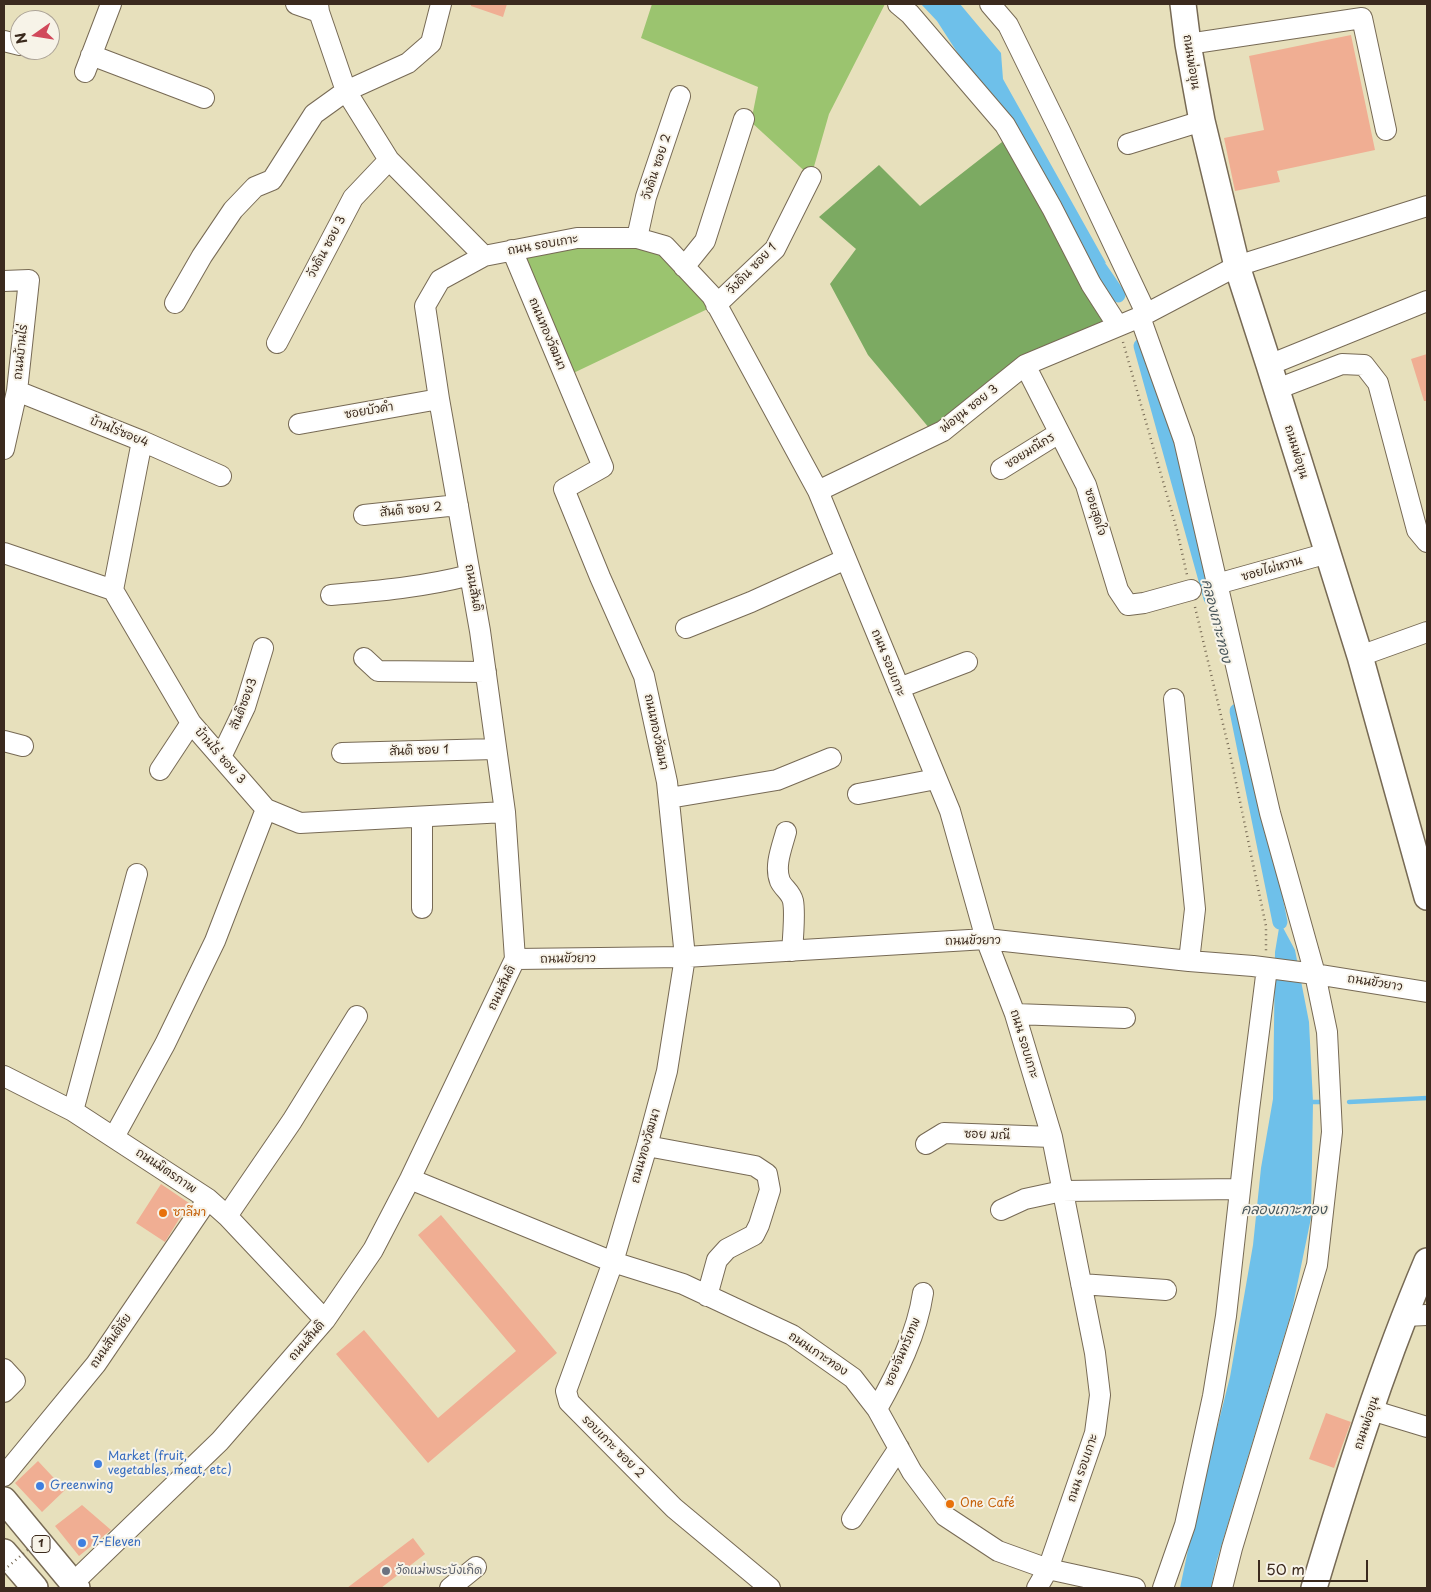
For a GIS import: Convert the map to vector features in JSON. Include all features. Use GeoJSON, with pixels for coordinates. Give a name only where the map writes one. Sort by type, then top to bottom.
{"type":"FeatureCollection","features":[{"type":"Feature","properties":{"kind":"main road","name":"ถนนพ่อขุน"},"geometry":{"type":"LineString","coordinates":[[1183,4],[1202,122],[1237,266],[1360,656],[1427,897]]}},
{"type":"Feature","properties":{"kind":"main road","name":"ถนนพ่อขุน"},"geometry":{"type":"LineString","coordinates":[[1314,1588],[1371,1410],[1415,1316],[1427,1261]]}},
{"type":"Feature","properties":{"kind":"main road","name":"1"},"geometry":{"type":"LineString","coordinates":[[4,1500],[75,1586]]}},
{"type":"Feature","properties":{"kind":"main road"},"geometry":{"type":"LineString","coordinates":[[4,1552],[35,1588]]}},
{"type":"Feature","properties":{"kind":"street"},"geometry":{"type":"LineString","coordinates":[[111,4],[88,63],[204,98]]}},
{"type":"Feature","properties":{"kind":"street"},"geometry":{"type":"LineString","coordinates":[[296,4],[318,8],[346,91],[389,160],[484,256]]}},
{"type":"Feature","properties":{"kind":"street"},"geometry":{"type":"LineString","coordinates":[[175,303],[202,256],[233,210],[255,188],[272,180],[314,114],[346,91],[408,63],[431,43],[441,4]]}},
{"type":"Feature","properties":{"kind":"street"},"geometry":{"type":"LineString","coordinates":[[898,4],[910,14],[1005,125],[1052,208],[1091,284],[1118,326]]}},
{"type":"Feature","properties":{"kind":"street"},"geometry":{"type":"LineString","coordinates":[[990,4],[1008,25],[1060,131],[1143,315],[1184,440],[1270,813],[1315,974],[1327,1032],[1332,1132],[1317,1265],[1232,1548],[1222,1588]]}},
{"type":"Feature","properties":{"kind":"street"},"geometry":{"type":"LineString","coordinates":[[1188,44],[1362,18],[1386,130]]}},
{"type":"Feature","properties":{"kind":"street","name":"วังดิน ซอย 2"},"geometry":{"type":"LineString","coordinates":[[637,238],[646,197],[680,96]]}},
{"type":"Feature","properties":{"kind":"street"},"geometry":{"type":"LineString","coordinates":[[684,267],[705,241],[744,119]]}},
{"type":"Feature","properties":{"kind":"street"},"geometry":{"type":"LineString","coordinates":[[1128,144],[1202,122]]}},
{"type":"Feature","properties":{"kind":"street","name":"วังดิน ซอย 3"},"geometry":{"type":"LineString","coordinates":[[277,343],[353,198],[389,160]]}},
{"type":"Feature","properties":{"kind":"street","name":"วังดิน ซอย 1"},"geometry":{"type":"LineString","coordinates":[[716,305],[775,249],[811,177]]}},
{"type":"Feature","properties":{"kind":"street"},"geometry":{"type":"LineString","coordinates":[[1143,315],[1237,266],[1427,206]]}},
{"type":"Feature","properties":{"kind":"street","name":"ถนน รอบเกาะ"},"geometry":{"type":"LineString","coordinates":[[484,256],[577,238],[637,238],[664,246],[712,296],[818,490],[950,811],[986,939],[1015,1014],[1052,1137],[1094,1353],[1100,1395],[1095,1433],[1048,1569],[1038,1588]]}},
{"type":"Feature","properties":{"kind":"street","name":"ถนนทองวัฒนา"},"geometry":{"type":"LineString","coordinates":[[512,250],[603,467],[564,489],[644,676],[667,782],[685,958],[667,1071],[613,1262]]}},
{"type":"Feature","properties":{"kind":"street","name":"ถนนสันติ"},"geometry":{"type":"LineString","coordinates":[[75,1586],[220,1441],[325,1320],[373,1250],[410,1179],[516,959],[505,812],[486,672],[425,306],[440,280],[484,256]]}},
{"type":"Feature","properties":{"kind":"street","name":"ถนนบ้านไร่"},"geometry":{"type":"LineString","coordinates":[[4,281],[29,280],[17,391],[4,449]]}},
{"type":"Feature","properties":{"kind":"street"},"geometry":{"type":"LineString","coordinates":[[1269,365],[1427,301]]}},
{"type":"Feature","properties":{"kind":"street","name":"พ่อขุน ซอย 3"},"geometry":{"type":"LineString","coordinates":[[818,490],[944,431],[1024,365],[1143,315]]}},
{"type":"Feature","properties":{"kind":"street"},"geometry":{"type":"LineString","coordinates":[[1277,389],[1342,364],[1364,365],[1378,382],[1417,530],[1427,542]]}},
{"type":"Feature","properties":{"kind":"street","name":"ซอยสุดใจ"},"geometry":{"type":"LineString","coordinates":[[1024,365],[1086,485],[1118,590],[1128,604],[1144,603],[1191,590]]}},
{"type":"Feature","properties":{"kind":"street","name":"บ้านไร่ซอย4"},"geometry":{"type":"LineString","coordinates":[[17,391],[142,441],[221,476]]}},
{"type":"Feature","properties":{"kind":"street","name":"ซอยบัวคำ"},"geometry":{"type":"LineString","coordinates":[[298,424],[439,399]]}},
{"type":"Feature","properties":{"kind":"street","name":"ซอยมณีกร"},"geometry":{"type":"LineString","coordinates":[[1001,469],[1059,433]]}},
{"type":"Feature","properties":{"kind":"street"},"geometry":{"type":"LineString","coordinates":[[4,553],[113,590],[142,441]]}},
{"type":"Feature","properties":{"kind":"street","name":"สันติ ซอย 2"},"geometry":{"type":"LineString","coordinates":[[364,514],[458,505]]}},
{"type":"Feature","properties":{"kind":"street","name":"ซอยไผ่หวาน"},"geometry":{"type":"LineString","coordinates":[[1217,584],[1328,553]]}},
{"type":"Feature","properties":{"kind":"street"},"geometry":{"type":"LineString","coordinates":[[686,628],[751,602],[846,559]]}},
{"type":"Feature","properties":{"kind":"street"},"geometry":{"type":"LineString","coordinates":[[331,594],[385,591],[436,583],[470,575]]}},
{"type":"Feature","properties":{"kind":"street","name":"บ้านไร่ ซอย 3"},"geometry":{"type":"LineString","coordinates":[[113,590],[191,723],[266,809],[300,823],[422,818],[505,812]]}},
{"type":"Feature","properties":{"kind":"street"},"geometry":{"type":"LineString","coordinates":[[1360,656],[1427,632]]}},
{"type":"Feature","properties":{"kind":"street","name":"สันติซอย3"},"geometry":{"type":"LineString","coordinates":[[221,757],[246,707],[263,648]]}},
{"type":"Feature","properties":{"kind":"street"},"geometry":{"type":"LineString","coordinates":[[364,658],[378,671],[486,672]]}},
{"type":"Feature","properties":{"kind":"street"},"geometry":{"type":"LineString","coordinates":[[899,688],[967,662]]}},
{"type":"Feature","properties":{"kind":"street"},"geometry":{"type":"LineString","coordinates":[[1174,699],[1195,909],[1190,961]]}},
{"type":"Feature","properties":{"kind":"street"},"geometry":{"type":"LineString","coordinates":[[160,770],[191,723]]}},
{"type":"Feature","properties":{"kind":"street","name":"สันติ ซอย 1"},"geometry":{"type":"LineString","coordinates":[[342,753],[496,749]]}},
{"type":"Feature","properties":{"kind":"street"},"geometry":{"type":"LineString","coordinates":[[669,798],[777,780],[831,758]]}},
{"type":"Feature","properties":{"kind":"street"},"geometry":{"type":"LineString","coordinates":[[858,794],[936,779]]}},
{"type":"Feature","properties":{"kind":"street"},"geometry":{"type":"LineString","coordinates":[[114,1137],[166,1044],[215,941],[266,809]]}},
{"type":"Feature","properties":{"kind":"street"},"geometry":{"type":"LineString","coordinates":[[422,818],[422,908]]}},
{"type":"Feature","properties":{"kind":"street"},"geometry":{"type":"LineString","coordinates":[[786,832],[779,859],[779,875],[780,882],[788,891],[793,901],[792,951]]}},
{"type":"Feature","properties":{"kind":"street"},"geometry":{"type":"LineString","coordinates":[[72,1111],[137,874]]}},
{"type":"Feature","properties":{"kind":"street","name":"ถนนขัวยาว"},"geometry":{"type":"LineString","coordinates":[[516,959],[685,958],[986,939],[1267,968],[1427,992]]}},
{"type":"Feature","properties":{"kind":"street"},"geometry":{"type":"LineString","coordinates":[[1163,1588],[1185,1526],[1213,1396],[1226,1316],[1267,968]]}},
{"type":"Feature","properties":{"kind":"street"},"geometry":{"type":"LineString","coordinates":[[1015,1014],[1125,1018]]}},
{"type":"Feature","properties":{"kind":"street"},"geometry":{"type":"LineString","coordinates":[[227,1216],[292,1121],[357,1016]]}},
{"type":"Feature","properties":{"kind":"street","name":"ถนนมิตรภาพ"},"geometry":{"type":"LineString","coordinates":[[4,1076],[72,1111],[208,1199],[227,1216],[325,1320]]}},
{"type":"Feature","properties":{"kind":"street","name":"ซอย มณี"},"geometry":{"type":"LineString","coordinates":[[926,1144],[944,1133],[1052,1137]]}},
{"type":"Feature","properties":{"kind":"street"},"geometry":{"type":"LineString","coordinates":[[647,1146],[755,1166],[767,1174],[770,1190],[754,1235],[727,1249],[717,1260],[707,1296]]}},
{"type":"Feature","properties":{"kind":"street","name":"ถนนเกาะทอง"},"geometry":{"type":"LineString","coordinates":[[410,1179],[613,1262],[683,1284],[792,1335],[853,1378],[877,1409],[912,1472],[945,1516],[998,1551],[1048,1569],[1135,1588]]}},
{"type":"Feature","properties":{"kind":"street"},"geometry":{"type":"LineString","coordinates":[[1001,1210],[1025,1199],[1062,1191],[1240,1189]]}},
{"type":"Feature","properties":{"kind":"street","name":"ถนนสันติชัย"},"geometry":{"type":"LineString","coordinates":[[4,1476],[96,1364],[208,1199]]}},
{"type":"Feature","properties":{"kind":"street","name":"รอบเกาะ ซอย 2"},"geometry":{"type":"LineString","coordinates":[[613,1262],[566,1391],[569,1402],[674,1508],[770,1588]]}},
{"type":"Feature","properties":{"kind":"street"},"geometry":{"type":"LineString","coordinates":[[1081,1284],[1166,1290]]}},
{"type":"Feature","properties":{"kind":"street","name":"ซอยจันทร์เทพ"},"geometry":{"type":"LineString","coordinates":[[877,1409],[912,1337],[920,1314],[923,1293]]}},
{"type":"Feature","properties":{"kind":"street"},"geometry":{"type":"LineString","coordinates":[[4,1369],[15,1381],[4,1392]]}},
{"type":"Feature","properties":{"kind":"street"},"geometry":{"type":"LineString","coordinates":[[1371,1410],[1427,1427]]}},
{"type":"Feature","properties":{"kind":"street"},"geometry":{"type":"LineString","coordinates":[[852,1519],[899,1448]]}},
{"type":"Feature","properties":{"kind":"street"},"geometry":{"type":"LineString","coordinates":[[450,1588],[476,1567]]}},
{"type":"Feature","properties":{"kind":"path"},"geometry":{"type":"LineString","coordinates":[[1118,326],[1177,530],[1229,749],[1266,926],[1267,968]]}},
{"type":"Feature","properties":{"kind":"path"},"geometry":{"type":"LineString","coordinates":[[4,1570],[46,1535]]}},
{"type":"Feature","properties":{"kind":"green space"},"geometry":{"type":"Polygon","coordinates":[[[652,4],[885,4],[829,114],[811,177],[751,122],[758,87],[641,38],[652,4]]]}},
{"type":"Feature","properties":{"kind":"green space"},"geometry":{"type":"Polygon","coordinates":[[[1011,135],[1116,325],[1023,362],[935,435],[868,355],[830,284],[856,249],[819,217],[879,165],[920,206],[1011,135]]]}},
{"type":"Feature","properties":{"kind":"green space"},"geometry":{"type":"Polygon","coordinates":[[[577,238],[665,246],[716,305],[565,377],[512,250],[577,238]]]}},
{"type":"Feature","properties":{"kind":"water"},"geometry":{"type":"Polygon","coordinates":[[[921,4],[960,4],[1001,53],[1003,79],[1106,263],[1083,258],[984,94],[937,21],[921,4]]]}},
{"type":"Feature","properties":{"kind":"water","name":"คลองเกาะทอง"},"geometry":{"type":"Polygon","coordinates":[[[1280,922],[1295,950],[1309,1022],[1313,1102],[1311,1218],[1292,1310],[1217,1560],[1211,1588],[1180,1588],[1197,1507],[1230,1377],[1253,1245],[1261,1168],[1273,1099],[1275,952],[1280,922]]]}},
{"type":"Feature","properties":{"kind":"building"},"geometry":{"type":"Polygon","coordinates":[[[471,4],[507,4],[503,17],[471,6],[471,4]]]}},
{"type":"Feature","properties":{"kind":"building"},"geometry":{"type":"Polygon","coordinates":[[[1351,35],[1375,150],[1277,171],[1280,182],[1235,191],[1224,138],[1264,130],[1249,56],[1351,35]]]}},
{"type":"Feature","properties":{"kind":"building"},"geometry":{"type":"Polygon","coordinates":[[[1427,354],[1427,401],[1424,401],[1411,359],[1427,354]]]}},
{"type":"Feature","properties":{"kind":"building","name":"ซาลีมา"},"geometry":{"type":"Polygon","coordinates":[[[161,1184],[189,1203],[165,1242],[136,1223],[161,1184]]]}},
{"type":"Feature","properties":{"kind":"building"},"geometry":{"type":"Polygon","coordinates":[[[441,1215],[557,1353],[428,1463],[336,1354],[364,1330],[438,1418],[516,1351],[418,1235],[441,1215]]]}},
{"type":"Feature","properties":{"kind":"building"},"geometry":{"type":"Polygon","coordinates":[[[1326,1413],[1351,1422],[1334,1468],[1309,1459],[1326,1413]]]}},
{"type":"Feature","properties":{"kind":"building","name":"Greenwing"},"geometry":{"type":"Polygon","coordinates":[[[38,1461],[65,1490],[42,1512],[15,1483],[38,1461]]]}},
{"type":"Feature","properties":{"kind":"building","name":"7-Eleven"},"geometry":{"type":"Polygon","coordinates":[[[82,1505],[111,1530],[79,1556],[55,1526],[82,1505]]]}},
{"type":"Feature","properties":{"kind":"building","name":"วัดแม่พระบังเกิด"},"geometry":{"type":"Polygon","coordinates":[[[413,1538],[425,1554],[381,1588],[347,1588],[413,1538]]]}},
{"type":"Feature","properties":{"kind":"waterway","name":"คลองเกาะทอง"},"geometry":{"type":"LineString","coordinates":[[1094,260],[1118,295]]}},
{"type":"Feature","properties":{"kind":"waterway","name":"คลองเกาะทอง"},"geometry":{"type":"LineString","coordinates":[[1141,346],[1211,598]]}},
{"type":"Feature","properties":{"kind":"waterway","name":"คลองเกาะทอง"},"geometry":{"type":"LineString","coordinates":[[1237,711],[1280,922]]}},
{"type":"Feature","properties":{"kind":"waterway"},"geometry":{"type":"LineString","coordinates":[[1349,1102],[1427,1098]]}},
{"type":"Feature","properties":{"kind":"waterway"},"geometry":{"type":"LineString","coordinates":[[1313,1102],[1320,1102]]}},
{"type":"Feature","properties":{"kind":"place","name":"ซาลีมา"},"geometry":{"type":"Point","coordinates":[163,1213]}},
{"type":"Feature","properties":{"kind":"place","name":"Market (fruit, vegetables, meat, etc)"},"geometry":{"type":"Point","coordinates":[98,1464]}},
{"type":"Feature","properties":{"kind":"place","name":"Greenwing"},"geometry":{"type":"Point","coordinates":[40,1486]}},
{"type":"Feature","properties":{"kind":"place","name":"One Café"},"geometry":{"type":"Point","coordinates":[950,1504]}},
{"type":"Feature","properties":{"kind":"place","name":"7-Eleven"},"geometry":{"type":"Point","coordinates":[82,1543]}},
{"type":"Feature","properties":{"kind":"place","name":"วัดแม่พระบังเกิด"},"geometry":{"type":"Point","coordinates":[386,1571]}}]}
